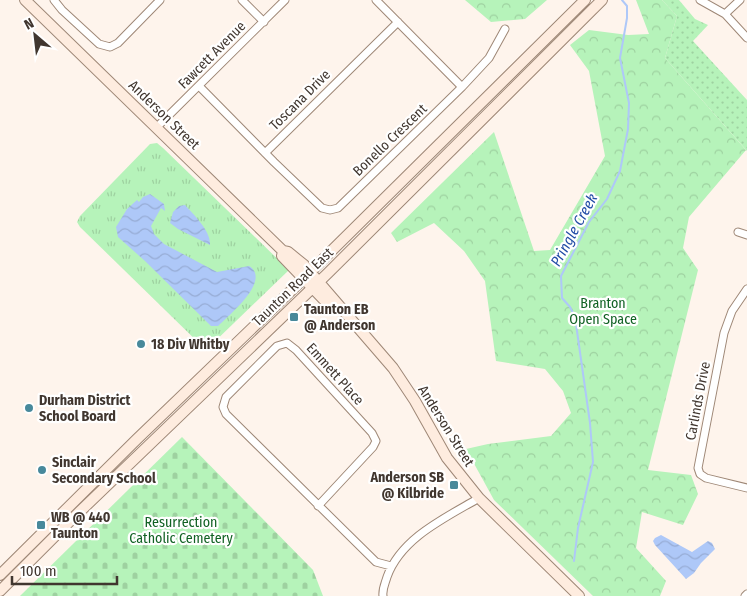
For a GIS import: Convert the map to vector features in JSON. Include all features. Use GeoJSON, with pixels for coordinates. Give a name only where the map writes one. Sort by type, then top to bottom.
{"type":"FeatureCollection","features":[{"type":"Feature","properties":{"kind":"main road","name":"Anderson Street"},"geometry":{"type":"LineString","coordinates":[[25,0],[283,251],[282,256],[307,275],[330,306],[339,307],[360,328],[393,368],[415,401],[447,458],[479,498],[579,596]]}},
{"type":"Feature","properties":{"kind":"main road","name":"Taunton Road East"},"geometry":{"type":"LineString","coordinates":[[0,575],[585,0]]}},
{"type":"Feature","properties":{"kind":"main road","name":"Taunton Road East"},"geometry":{"type":"LineString","coordinates":[[0,591],[316,285],[602,0]]}},
{"type":"Feature","properties":{"kind":"main road"},"geometry":{"type":"LineString","coordinates":[[514,70],[524,78]]}},
{"type":"Feature","properties":{"kind":"main road"},"geometry":{"type":"LineString","coordinates":[[472,111],[481,120]]}},
{"type":"Feature","properties":{"kind":"street"},"geometry":{"type":"LineString","coordinates":[[54,0],[62,10],[99,44],[110,47],[118,43],[160,0]]}},
{"type":"Feature","properties":{"kind":"street"},"geometry":{"type":"LineString","coordinates":[[242,0],[264,22]]}},
{"type":"Feature","properties":{"kind":"street","name":"Fawcett Avenue"},"geometry":{"type":"LineString","coordinates":[[157,127],[285,0]]}},
{"type":"Feature","properties":{"kind":"street"},"geometry":{"type":"LineString","coordinates":[[376,0],[462,87]]}},
{"type":"Feature","properties":{"kind":"street"},"geometry":{"type":"LineString","coordinates":[[700,0],[725,14],[747,38]]}},
{"type":"Feature","properties":{"kind":"street"},"geometry":{"type":"LineString","coordinates":[[725,14],[740,0]]}},
{"type":"Feature","properties":{"kind":"street","name":"Toscana Drive"},"geometry":{"type":"LineString","coordinates":[[265,152],[398,22]]}},
{"type":"Feature","properties":{"kind":"street","name":"Bonello Crescent"},"geometry":{"type":"LineString","coordinates":[[265,152],[322,208],[330,210],[338,208],[462,87],[489,58],[505,29]]}},
{"type":"Feature","properties":{"kind":"street"},"geometry":{"type":"LineString","coordinates":[[199,86],[265,152]]}},
{"type":"Feature","properties":{"kind":"street"},"geometry":{"type":"LineString","coordinates":[[738,232],[747,235]]}},
{"type":"Feature","properties":{"kind":"street","name":"Carlinds Drive"},"geometry":{"type":"LineString","coordinates":[[747,289],[732,311],[724,333],[698,468],[700,474],[706,478],[747,488]]}},
{"type":"Feature","properties":{"kind":"street","name":"Emmett Place"},"geometry":{"type":"LineString","coordinates":[[318,506],[376,441],[372,434],[296,350],[287,343],[277,346],[226,398],[223,407],[226,414],[318,506],[376,562],[391,566]]}},
{"type":"Feature","properties":{"kind":"street"},"geometry":{"type":"LineString","coordinates":[[383,596],[382,590],[391,566],[410,544],[432,527],[479,498]]}},
{"type":"Feature","properties":{"kind":"green space"},"geometry":{"type":"Polygon","coordinates":[[[465,0],[547,0],[525,19],[491,22],[465,0]]]}},
{"type":"Feature","properties":{"kind":"green space","name":"Branton Open Space"},"geometry":{"type":"Polygon","coordinates":[[[636,0],[662,0],[677,16],[665,58],[746,150],[689,217],[683,248],[698,270],[648,470],[691,475],[698,494],[683,525],[642,512],[636,548],[666,581],[660,596],[593,596],[494,500],[466,449],[488,444],[551,436],[571,413],[563,391],[545,369],[496,361],[485,281],[464,251],[434,223],[397,242],[391,233],[494,132],[534,251],[550,250],[605,156],[589,71],[570,45],[589,30],[628,35],[649,34],[636,0]]]}},
{"type":"Feature","properties":{"kind":"green space"},"geometry":{"type":"Polygon","coordinates":[[[662,0],[679,0],[695,19],[708,25],[693,41],[747,100],[747,151],[665,58],[677,16],[662,0]]]}},
{"type":"Feature","properties":{"kind":"green space"},"geometry":{"type":"Polygon","coordinates":[[[157,143],[289,270],[206,350],[77,222],[80,216],[150,144],[157,143]]]}},
{"type":"Feature","properties":{"kind":"green space","name":"Resurrection Catholic Cemetery"},"geometry":{"type":"Polygon","coordinates":[[[182,437],[313,570],[323,596],[20,596],[182,437]]]}},
{"type":"Feature","properties":{"kind":"water"},"geometry":{"type":"Polygon","coordinates":[[[150,194],[164,204],[165,211],[161,208],[151,226],[154,234],[164,244],[217,272],[249,266],[255,272],[255,280],[246,297],[218,326],[211,326],[118,237],[116,227],[127,209],[137,200],[139,202],[143,197],[150,194]]]}},
{"type":"Feature","properties":{"kind":"water"},"geometry":{"type":"Polygon","coordinates":[[[185,205],[205,229],[210,245],[170,223],[173,212],[179,206],[185,205]]]}},
{"type":"Feature","properties":{"kind":"water"},"geometry":{"type":"Polygon","coordinates":[[[661,535],[692,552],[708,541],[712,543],[715,549],[694,573],[686,579],[655,545],[653,541],[661,535]]]}},
{"type":"Feature","properties":{"kind":"waterway","name":"Pringle Creek"},"geometry":{"type":"LineString","coordinates":[[574,561],[578,528],[593,462],[590,423],[575,317],[570,307],[562,298],[561,276],[589,222],[607,199],[620,171],[628,129],[629,103],[620,58],[627,18],[627,6],[622,0]]}},
{"type":"Feature","properties":{"kind":"place","name":"Taunton EB @ Anderson"},"geometry":{"type":"Point","coordinates":[294,317]}},
{"type":"Feature","properties":{"kind":"place","name":"18 Div Whitby"},"geometry":{"type":"Point","coordinates":[141,344]}},
{"type":"Feature","properties":{"kind":"place","name":"Durham District School Board"},"geometry":{"type":"Point","coordinates":[29,408]}},
{"type":"Feature","properties":{"kind":"place","name":"Sinclair Secondary School"},"geometry":{"type":"Point","coordinates":[42,470]}},
{"type":"Feature","properties":{"kind":"place","name":"Anderson SB @ Kilbride"},"geometry":{"type":"Point","coordinates":[454,485]}},
{"type":"Feature","properties":{"kind":"place","name":"WB @ 440 Taunton"},"geometry":{"type":"Point","coordinates":[41,525]}}]}
